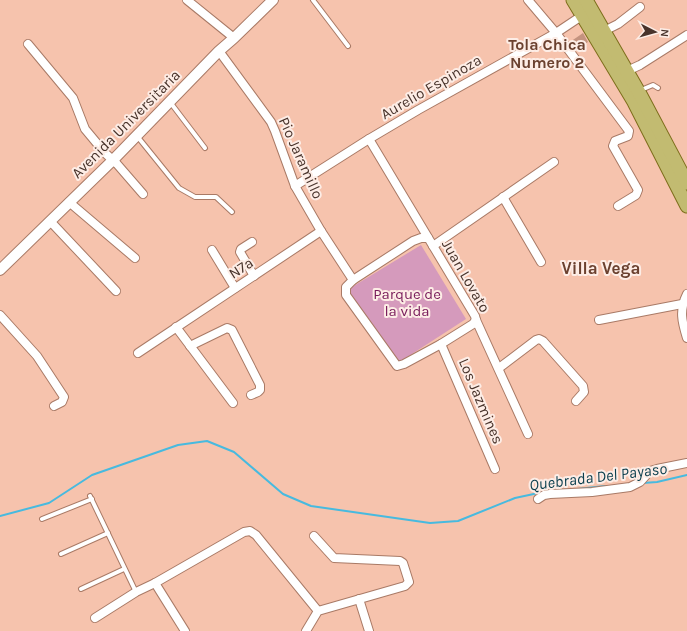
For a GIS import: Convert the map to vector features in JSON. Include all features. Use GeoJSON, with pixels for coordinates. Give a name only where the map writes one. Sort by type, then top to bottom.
{"type":"FeatureCollection","features":[{"type":"Feature","properties":{"kind":"main road"},"geometry":{"type":"LineString","coordinates":[[573,0],[589,5],[639,92],[687,183]]}},
{"type":"Feature","properties":{"kind":"main road"},"geometry":{"type":"LineString","coordinates":[[589,5],[634,102],[687,206]]}},
{"type":"Feature","properties":{"kind":"street"},"geometry":{"type":"LineString","coordinates":[[187,0],[234,38]]}},
{"type":"Feature","properties":{"kind":"street","name":"Avenida Universitaria"},"geometry":{"type":"LineString","coordinates":[[0,270],[137,136],[219,51],[273,0]]}},
{"type":"Feature","properties":{"kind":"street"},"geometry":{"type":"LineString","coordinates":[[528,0],[556,33],[629,131],[628,136],[615,141],[613,146],[638,190],[636,195],[618,206]]}},
{"type":"Feature","properties":{"kind":"street","name":"Aurelio Espinoza"},"geometry":{"type":"LineString","coordinates":[[295,186],[369,139],[556,33],[589,5]]}},
{"type":"Feature","properties":{"kind":"street"},"geometry":{"type":"LineString","coordinates":[[604,31],[618,24],[640,7]]}},
{"type":"Feature","properties":{"kind":"street"},"geometry":{"type":"LineString","coordinates":[[627,71],[640,65],[687,35]]}},
{"type":"Feature","properties":{"kind":"street"},"geometry":{"type":"LineString","coordinates":[[28,44],[73,98],[83,126],[104,153],[113,160],[143,194]]}},
{"type":"Feature","properties":{"kind":"street","name":"Pio Jaramillo"},"geometry":{"type":"LineString","coordinates":[[219,51],[271,122],[295,186],[321,231],[353,280]]}},
{"type":"Feature","properties":{"kind":"street","name":"Juan Lovato"},"geometry":{"type":"LineString","coordinates":[[369,139],[475,316],[528,434]]}},
{"type":"Feature","properties":{"kind":"street"},"geometry":{"type":"LineString","coordinates":[[433,246],[554,162]]}},
{"type":"Feature","properties":{"kind":"street"},"geometry":{"type":"LineString","coordinates":[[503,197],[541,262]]}},
{"type":"Feature","properties":{"kind":"street"},"geometry":{"type":"LineString","coordinates":[[69,202],[135,258]]}},
{"type":"Feature","properties":{"kind":"street"},"geometry":{"type":"LineString","coordinates":[[50,221],[116,291]]}},
{"type":"Feature","properties":{"kind":"street","name":"N7a"},"geometry":{"type":"LineString","coordinates":[[138,353],[321,231]]}},
{"type":"Feature","properties":{"kind":"street"},"geometry":{"type":"LineString","coordinates":[[428,238],[421,238],[413,241],[353,280],[346,287],[346,295],[397,366],[404,364],[441,344],[473,324],[476,320]]}},
{"type":"Feature","properties":{"kind":"street"},"geometry":{"type":"LineString","coordinates":[[252,242],[241,249],[240,252],[254,276]]}},
{"type":"Feature","properties":{"kind":"street"},"geometry":{"type":"LineString","coordinates":[[212,250],[235,288]]}},
{"type":"Feature","properties":{"kind":"street"},"geometry":{"type":"LineString","coordinates":[[687,294],[682,304],[683,325],[687,338]]}},
{"type":"Feature","properties":{"kind":"street"},"geometry":{"type":"LineString","coordinates":[[599,320],[682,304]]}},
{"type":"Feature","properties":{"kind":"street"},"geometry":{"type":"LineString","coordinates":[[0,315],[37,356],[64,397],[62,402],[54,406]]}},
{"type":"Feature","properties":{"kind":"street"},"geometry":{"type":"LineString","coordinates":[[176,327],[233,403]]}},
{"type":"Feature","properties":{"kind":"street"},"geometry":{"type":"LineString","coordinates":[[190,346],[227,328],[232,330],[260,385],[260,390],[251,395]]}},
{"type":"Feature","properties":{"kind":"street"},"geometry":{"type":"LineString","coordinates":[[499,368],[539,339],[543,341],[583,386],[584,392],[576,402]]}},
{"type":"Feature","properties":{"kind":"street","name":"Los Jazmines"},"geometry":{"type":"LineString","coordinates":[[441,344],[495,469]]}},
{"type":"Feature","properties":{"kind":"street"},"geometry":{"type":"LineString","coordinates":[[538,499],[544,495],[550,494],[592,492],[630,487],[640,482],[650,471],[657,468],[687,463]]}},
{"type":"Feature","properties":{"kind":"street"},"geometry":{"type":"LineString","coordinates":[[95,618],[136,592],[244,532],[250,531],[256,535],[318,611]]}},
{"type":"Feature","properties":{"kind":"street"},"geometry":{"type":"LineString","coordinates":[[306,631],[318,611],[405,586],[408,585],[409,582],[403,563],[400,561],[334,558],[314,536]]}},
{"type":"Feature","properties":{"kind":"street"},"geometry":{"type":"LineString","coordinates":[[155,582],[185,631]]}},
{"type":"Feature","properties":{"kind":"street"},"geometry":{"type":"LineString","coordinates":[[359,599],[369,631]]}},
{"type":"Feature","properties":{"kind":"lane"},"geometry":{"type":"LineString","coordinates":[[313,0],[348,46]]}},
{"type":"Feature","properties":{"kind":"lane"},"geometry":{"type":"LineString","coordinates":[[639,92],[653,85],[658,88]]}},
{"type":"Feature","properties":{"kind":"lane"},"geometry":{"type":"LineString","coordinates":[[170,102],[205,148]]}},
{"type":"Feature","properties":{"kind":"lane"},"geometry":{"type":"LineString","coordinates":[[137,136],[178,188],[194,197],[216,198],[232,212]]}},
{"type":"Feature","properties":{"kind":"lane"},"geometry":{"type":"LineString","coordinates":[[42,519],[91,497],[136,592]]}},
{"type":"Feature","properties":{"kind":"lane"},"geometry":{"type":"LineString","coordinates":[[61,554],[108,533]]}},
{"type":"Feature","properties":{"kind":"lane"},"geometry":{"type":"LineString","coordinates":[[81,589],[124,569]]}},
{"type":"Feature","properties":{"kind":"green space","name":"Parque de la vida"},"geometry":{"type":"Polygon","coordinates":[[[421,245],[466,319],[398,363],[347,290],[421,245]]]}},
{"type":"Feature","properties":{"kind":"building"},"geometry":{"type":"Polygon","coordinates":[[[583,33],[588,42],[575,50],[570,42],[583,33]]]}},
{"type":"Feature","properties":{"kind":"waterway","name":"Quebrada Del Payaso"},"geometry":{"type":"LineString","coordinates":[[0,516],[49,503],[92,475],[178,445],[207,441],[234,452],[283,494],[311,506],[430,523],[458,521],[515,498],[543,492]]}},
{"type":"Feature","properties":{"kind":"waterway","name":"Quebrada Del Payaso"},"geometry":{"type":"LineString","coordinates":[[643,483],[657,482],[687,475]]}},
{"type":"Feature","properties":{"kind":"waterway","name":"Quebrada Del Payaso"},"geometry":{"type":"LineString","coordinates":[[577,489],[605,486]]}},
{"type":"Feature","properties":{"kind":"district","name":"Tola Chica Numero 2"},"geometry":{"type":"Point","coordinates":[547,53]}},
{"type":"Feature","properties":{"kind":"district","name":"Villa Vega"},"geometry":{"type":"Point","coordinates":[601,268]}}]}
